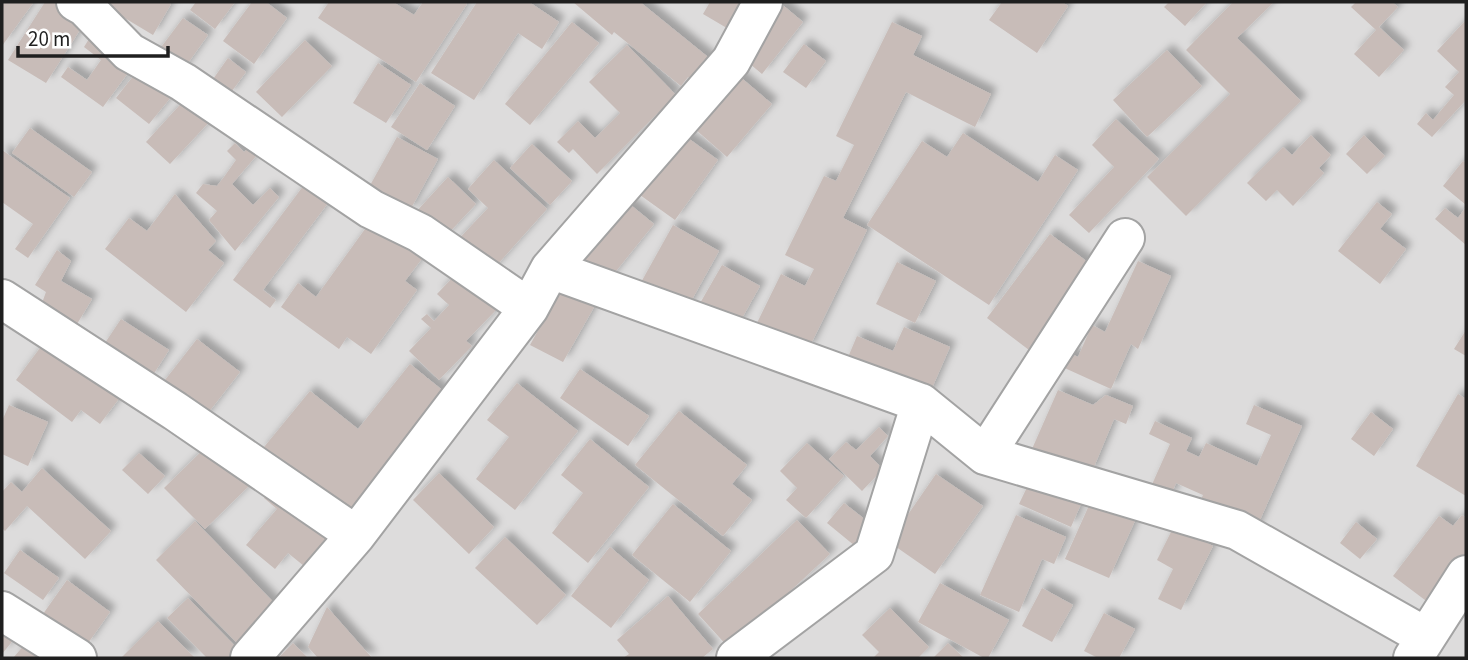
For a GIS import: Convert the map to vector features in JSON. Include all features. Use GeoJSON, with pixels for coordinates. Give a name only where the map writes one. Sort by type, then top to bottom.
{"type":"FeatureCollection","features":[{"type":"Feature","properties":{"kind":"street"},"geometry":{"type":"LineString","coordinates":[[76,2],[85,7],[129,52],[183,82],[371,209],[420,233],[529,308]]}},
{"type":"Feature","properties":{"kind":"street"},"geometry":{"type":"LineString","coordinates":[[250,658],[356,536],[529,308],[550,269],[731,61],[763,2]]}},
{"type":"Feature","properties":{"kind":"street"},"geometry":{"type":"LineString","coordinates":[[985,455],[1125,238]]}},
{"type":"Feature","properties":{"kind":"street"},"geometry":{"type":"LineString","coordinates":[[550,269],[921,403],[985,455],[1237,530],[1419,648],[1466,575]]}},
{"type":"Feature","properties":{"kind":"street"},"geometry":{"type":"LineString","coordinates":[[2,299],[175,411],[356,536]]}},
{"type":"Feature","properties":{"kind":"street"},"geometry":{"type":"LineString","coordinates":[[736,658],[874,554],[921,403]]}},
{"type":"Feature","properties":{"kind":"street"},"geometry":{"type":"LineString","coordinates":[[2,611],[76,658]]}},
{"type":"Feature","properties":{"kind":"shaded area"},"geometry":{"type":"Polygon","coordinates":[[[2,2],[1466,2],[1466,658],[2,658],[2,2]]]}},
{"type":"Feature","properties":{"kind":"building"},"geometry":{"type":"Polygon","coordinates":[[[2,2],[33,3],[2,46],[2,2]]]}},
{"type":"Feature","properties":{"kind":"building"},"geometry":{"type":"Polygon","coordinates":[[[45,2],[53,2],[85,22],[46,83],[8,60],[45,2]]]}},
{"type":"Feature","properties":{"kind":"building"},"geometry":{"type":"Polygon","coordinates":[[[98,2],[166,2],[171,4],[153,35],[98,2]]]}},
{"type":"Feature","properties":{"kind":"building"},"geometry":{"type":"Polygon","coordinates":[[[196,2],[235,2],[215,29],[190,10],[196,2]]]}},
{"type":"Feature","properties":{"kind":"building"},"geometry":{"type":"Polygon","coordinates":[[[252,2],[266,2],[287,18],[254,64],[223,41],[252,2]]]}},
{"type":"Feature","properties":{"kind":"building"},"geometry":{"type":"Polygon","coordinates":[[[329,2],[393,2],[414,15],[423,2],[467,4],[416,82],[318,18],[329,2]]]}},
{"type":"Feature","properties":{"kind":"building"},"geometry":{"type":"Polygon","coordinates":[[[477,2],[529,2],[559,22],[542,49],[518,33],[474,100],[431,73],[477,2]]]}},
{"type":"Feature","properties":{"kind":"building"},"geometry":{"type":"Polygon","coordinates":[[[573,2],[640,2],[719,66],[700,88],[688,77],[681,86],[614,32],[612,35],[573,2]]]}},
{"type":"Feature","properties":{"kind":"building"},"geometry":{"type":"Polygon","coordinates":[[[710,2],[756,2],[737,34],[703,14],[710,2]]]}},
{"type":"Feature","properties":{"kind":"building"},"geometry":{"type":"Polygon","coordinates":[[[779,2],[803,22],[762,74],[738,54],[779,2]]]}},
{"type":"Feature","properties":{"kind":"building"},"geometry":{"type":"Polygon","coordinates":[[[1002,2],[1062,2],[1068,6],[1037,53],[989,20],[1002,2]]]}},
{"type":"Feature","properties":{"kind":"building"},"geometry":{"type":"Polygon","coordinates":[[[1169,2],[1207,2],[1185,26],[1164,7],[1169,2]]]}},
{"type":"Feature","properties":{"kind":"building"},"geometry":{"type":"Polygon","coordinates":[[[1233,2],[1274,2],[1237,38],[1301,101],[1186,216],[1147,177],[1230,94],[1186,50],[1233,2]]]}},
{"type":"Feature","properties":{"kind":"building"},"geometry":{"type":"Polygon","coordinates":[[[1356,2],[1392,2],[1398,7],[1379,27],[1404,50],[1379,77],[1354,54],[1376,30],[1351,7],[1356,2]]]}},
{"type":"Feature","properties":{"kind":"building"},"geometry":{"type":"Polygon","coordinates":[[[183,18],[208,35],[178,77],[153,58],[183,18]]]}},
{"type":"Feature","properties":{"kind":"building"},"geometry":{"type":"Polygon","coordinates":[[[1465,21],[1466,100],[1432,137],[1417,124],[1426,113],[1433,120],[1454,95],[1445,87],[1459,72],[1437,51],[1465,21]]]}},
{"type":"Feature","properties":{"kind":"building"},"geometry":{"type":"Polygon","coordinates":[[[572,22],[599,43],[530,125],[505,104],[572,22]]]}},
{"type":"Feature","properties":{"kind":"building"},"geometry":{"type":"Polygon","coordinates":[[[892,22],[922,36],[913,55],[991,94],[975,127],[906,92],[843,218],[867,230],[808,350],[756,325],[781,274],[805,286],[814,269],[785,255],[824,176],[836,181],[854,145],[836,136],[892,22]]]}},
{"type":"Feature","properties":{"kind":"building"},"geometry":{"type":"Polygon","coordinates":[[[94,31],[136,62],[103,107],[61,77],[68,67],[87,80],[101,60],[84,47],[94,31]]]}},
{"type":"Feature","properties":{"kind":"building"},"geometry":{"type":"Polygon","coordinates":[[[305,40],[332,66],[282,117],[256,92],[305,40]]]}},
{"type":"Feature","properties":{"kind":"building"},"geometry":{"type":"Polygon","coordinates":[[[804,44],[826,61],[806,88],[783,72],[804,44]]]}},
{"type":"Feature","properties":{"kind":"building"},"geometry":{"type":"Polygon","coordinates":[[[627,45],[676,95],[597,174],[573,149],[569,153],[557,142],[578,121],[595,138],[620,113],[589,82],[627,45]]]}},
{"type":"Feature","properties":{"kind":"building"},"geometry":{"type":"Polygon","coordinates":[[[1167,50],[1202,86],[1147,137],[1113,100],[1167,50]]]}},
{"type":"Feature","properties":{"kind":"building"},"geometry":{"type":"Polygon","coordinates":[[[228,58],[246,72],[229,95],[211,82],[228,58]]]}},
{"type":"Feature","properties":{"kind":"building"},"geometry":{"type":"Polygon","coordinates":[[[378,63],[411,85],[386,123],[353,103],[378,63]]]}},
{"type":"Feature","properties":{"kind":"building"},"geometry":{"type":"Polygon","coordinates":[[[142,65],[176,91],[149,124],[116,98],[142,65]]]}},
{"type":"Feature","properties":{"kind":"building"},"geometry":{"type":"Polygon","coordinates":[[[732,70],[772,104],[727,157],[687,122],[732,70]]]}},
{"type":"Feature","properties":{"kind":"building"},"geometry":{"type":"Polygon","coordinates":[[[420,83],[455,106],[427,150],[391,127],[420,83]]]}},
{"type":"Feature","properties":{"kind":"building"},"geometry":{"type":"Polygon","coordinates":[[[188,96],[213,118],[170,164],[146,142],[188,96]]]}},
{"type":"Feature","properties":{"kind":"building"},"geometry":{"type":"Polygon","coordinates":[[[1116,119],[1159,159],[1089,233],[1069,215],[1114,167],[1092,145],[1116,119]]]}},
{"type":"Feature","properties":{"kind":"building"},"geometry":{"type":"Polygon","coordinates":[[[30,128],[92,172],[74,197],[12,153],[30,128]]]}},
{"type":"Feature","properties":{"kind":"building"},"geometry":{"type":"Polygon","coordinates":[[[677,130],[718,160],[675,220],[633,190],[677,130]]]}},
{"type":"Feature","properties":{"kind":"building"},"geometry":{"type":"Polygon","coordinates":[[[963,133],[1038,182],[1055,155],[1078,170],[989,305],[867,225],[922,141],[947,157],[963,133]]]}},
{"type":"Feature","properties":{"kind":"building"},"geometry":{"type":"Polygon","coordinates":[[[1311,135],[1331,155],[1319,168],[1324,173],[1293,206],[1277,190],[1266,201],[1247,183],[1283,147],[1292,155],[1311,135]]]}},
{"type":"Feature","properties":{"kind":"building"},"geometry":{"type":"Polygon","coordinates":[[[1364,135],[1385,156],[1367,174],[1346,154],[1364,135]]]}},
{"type":"Feature","properties":{"kind":"building"},"geometry":{"type":"Polygon","coordinates":[[[397,137],[438,159],[409,212],[368,189],[397,137]]]}},
{"type":"Feature","properties":{"kind":"building"},"geometry":{"type":"Polygon","coordinates":[[[235,143],[244,152],[250,147],[257,155],[232,184],[253,205],[270,188],[279,197],[235,251],[209,220],[217,211],[196,193],[203,184],[217,186],[236,160],[227,151],[235,143]]]}},
{"type":"Feature","properties":{"kind":"building"},"geometry":{"type":"Polygon","coordinates":[[[532,144],[572,181],[550,205],[510,168],[532,144]]]}},
{"type":"Feature","properties":{"kind":"building"},"geometry":{"type":"Polygon","coordinates":[[[2,150],[70,198],[28,258],[15,249],[33,224],[2,202],[2,150]]]}},
{"type":"Feature","properties":{"kind":"building"},"geometry":{"type":"Polygon","coordinates":[[[494,160],[547,209],[488,275],[454,244],[488,208],[468,189],[494,160]]]}},
{"type":"Feature","properties":{"kind":"building"},"geometry":{"type":"Polygon","coordinates":[[[1463,161],[1466,163],[1466,205],[1443,186],[1463,161]]]}},
{"type":"Feature","properties":{"kind":"building"},"geometry":{"type":"Polygon","coordinates":[[[448,177],[476,204],[443,239],[415,213],[448,177]]]}},
{"type":"Feature","properties":{"kind":"building"},"geometry":{"type":"Polygon","coordinates":[[[307,181],[331,199],[263,290],[276,300],[270,308],[233,280],[307,181]]]}},
{"type":"Feature","properties":{"kind":"building"},"geometry":{"type":"Polygon","coordinates":[[[175,194],[216,241],[208,250],[224,263],[186,312],[105,249],[129,218],[147,231],[175,194]]]}},
{"type":"Feature","properties":{"kind":"building"},"geometry":{"type":"Polygon","coordinates":[[[627,202],[654,224],[608,281],[580,259],[627,202]]]}},
{"type":"Feature","properties":{"kind":"building"},"geometry":{"type":"Polygon","coordinates":[[[1377,202],[1392,214],[1380,229],[1406,249],[1380,284],[1338,251],[1377,202]]]}},
{"type":"Feature","properties":{"kind":"building"},"geometry":{"type":"Polygon","coordinates":[[[1466,207],[1466,245],[1435,219],[1445,208],[1458,218],[1466,207]]]}},
{"type":"Feature","properties":{"kind":"building"},"geometry":{"type":"Polygon","coordinates":[[[373,218],[424,256],[405,281],[417,290],[371,354],[347,337],[339,349],[281,307],[298,283],[316,297],[373,218]]]}},
{"type":"Feature","properties":{"kind":"building"},"geometry":{"type":"Polygon","coordinates":[[[673,225],[719,251],[685,312],[639,286],[673,225]]]}},
{"type":"Feature","properties":{"kind":"building"},"geometry":{"type":"Polygon","coordinates":[[[1050,234],[1093,266],[1029,350],[987,318],[1050,234]]]}},
{"type":"Feature","properties":{"kind":"building"},"geometry":{"type":"Polygon","coordinates":[[[57,250],[71,261],[61,281],[92,299],[77,324],[42,303],[46,292],[35,285],[57,250]]]}},
{"type":"Feature","properties":{"kind":"building"},"geometry":{"type":"Polygon","coordinates":[[[1138,261],[1171,276],[1138,349],[1131,344],[1111,389],[1058,365],[1065,351],[1078,357],[1092,325],[1105,332],[1138,261]]]}},
{"type":"Feature","properties":{"kind":"building"},"geometry":{"type":"Polygon","coordinates":[[[897,262],[936,281],[915,323],[876,304],[897,262]]]}},
{"type":"Feature","properties":{"kind":"building"},"geometry":{"type":"Polygon","coordinates":[[[722,265],[760,286],[737,327],[699,305],[722,265]]]}},
{"type":"Feature","properties":{"kind":"building"},"geometry":{"type":"Polygon","coordinates":[[[459,271],[498,308],[466,341],[472,346],[439,380],[409,351],[431,328],[421,319],[427,314],[434,321],[449,305],[437,294],[459,271]]]}},
{"type":"Feature","properties":{"kind":"building"},"geometry":{"type":"Polygon","coordinates":[[[565,282],[598,300],[563,362],[530,345],[565,282]]]}},
{"type":"Feature","properties":{"kind":"building"},"geometry":{"type":"Polygon","coordinates":[[[121,319],[169,350],[151,378],[103,346],[121,319]]]}},
{"type":"Feature","properties":{"kind":"building"},"geometry":{"type":"Polygon","coordinates":[[[904,327],[950,347],[928,397],[846,362],[857,336],[893,351],[904,327]]]}},
{"type":"Feature","properties":{"kind":"building"},"geometry":{"type":"Polygon","coordinates":[[[1466,330],[1466,356],[1454,349],[1466,330]]]}},
{"type":"Feature","properties":{"kind":"building"},"geometry":{"type":"Polygon","coordinates":[[[197,339],[240,372],[201,422],[158,389],[197,339]]]}},
{"type":"Feature","properties":{"kind":"building"},"geometry":{"type":"Polygon","coordinates":[[[46,340],[121,396],[100,424],[81,410],[72,422],[16,380],[46,340]]]}},
{"type":"Feature","properties":{"kind":"building"},"geometry":{"type":"Polygon","coordinates":[[[410,364],[452,398],[350,524],[260,452],[310,391],[358,429],[410,364]]]}},
{"type":"Feature","properties":{"kind":"building"},"geometry":{"type":"Polygon","coordinates":[[[580,369],[649,416],[628,446],[560,398],[580,369]]]}},
{"type":"Feature","properties":{"kind":"building"},"geometry":{"type":"Polygon","coordinates":[[[517,383],[578,431],[515,510],[476,479],[509,437],[487,420],[517,383]]]}},
{"type":"Feature","properties":{"kind":"building"},"geometry":{"type":"Polygon","coordinates":[[[1058,390],[1093,405],[1106,395],[1133,406],[1126,424],[1114,419],[1091,474],[1032,449],[1058,390]]]}},
{"type":"Feature","properties":{"kind":"building"},"geometry":{"type":"Polygon","coordinates":[[[1458,394],[1466,399],[1466,496],[1416,466],[1458,394]]]}},
{"type":"Feature","properties":{"kind":"building"},"geometry":{"type":"Polygon","coordinates":[[[9,405],[48,422],[28,466],[2,454],[2,421],[9,405]]]}},
{"type":"Feature","properties":{"kind":"building"},"geometry":{"type":"Polygon","coordinates":[[[1254,405],[1302,426],[1255,531],[1198,506],[1203,495],[1176,483],[1170,498],[1150,489],[1170,444],[1149,434],[1155,421],[1192,438],[1186,451],[1199,457],[1206,443],[1257,466],[1271,435],[1246,424],[1254,405]]]}},
{"type":"Feature","properties":{"kind":"building"},"geometry":{"type":"Polygon","coordinates":[[[679,411],[747,465],[732,484],[752,500],[723,536],[635,465],[679,411]]]}},
{"type":"Feature","properties":{"kind":"building"},"geometry":{"type":"Polygon","coordinates":[[[1371,412],[1393,429],[1374,456],[1351,439],[1371,412]]]}},
{"type":"Feature","properties":{"kind":"building"},"geometry":{"type":"Polygon","coordinates":[[[879,427],[888,436],[870,456],[883,469],[862,491],[829,459],[846,442],[856,450],[879,427]]]}},
{"type":"Feature","properties":{"kind":"building"},"geometry":{"type":"Polygon","coordinates":[[[590,439],[649,487],[588,563],[552,533],[583,493],[561,475],[590,439]]]}},
{"type":"Feature","properties":{"kind":"building"},"geometry":{"type":"Polygon","coordinates":[[[213,440],[254,481],[205,529],[164,488],[213,440]]]}},
{"type":"Feature","properties":{"kind":"building"},"geometry":{"type":"Polygon","coordinates":[[[807,443],[844,476],[806,518],[786,500],[797,488],[780,471],[807,443]]]}},
{"type":"Feature","properties":{"kind":"building"},"geometry":{"type":"Polygon","coordinates":[[[139,453],[165,476],[148,494],[122,470],[139,453]]]}},
{"type":"Feature","properties":{"kind":"building"},"geometry":{"type":"Polygon","coordinates":[[[42,468],[111,531],[85,559],[27,506],[5,531],[2,528],[2,492],[11,482],[22,492],[42,468]]]}},
{"type":"Feature","properties":{"kind":"building"},"geometry":{"type":"Polygon","coordinates":[[[439,473],[494,527],[469,554],[413,500],[439,473]]]}},
{"type":"Feature","properties":{"kind":"building"},"geometry":{"type":"Polygon","coordinates":[[[936,474],[983,506],[935,574],[889,542],[936,474]]]}},
{"type":"Feature","properties":{"kind":"building"},"geometry":{"type":"Polygon","coordinates":[[[1033,475],[1084,497],[1071,527],[1019,504],[1033,475]]]}},
{"type":"Feature","properties":{"kind":"building"},"geometry":{"type":"Polygon","coordinates":[[[273,486],[330,534],[304,566],[288,553],[275,569],[246,545],[277,509],[264,498],[273,486]]]}},
{"type":"Feature","properties":{"kind":"building"},"geometry":{"type":"Polygon","coordinates":[[[1095,492],[1139,512],[1109,578],[1065,559],[1095,492]]]}},
{"type":"Feature","properties":{"kind":"building"},"geometry":{"type":"Polygon","coordinates":[[[844,503],[872,525],[855,546],[827,523],[844,503]]]}},
{"type":"Feature","properties":{"kind":"building"},"geometry":{"type":"Polygon","coordinates":[[[673,504],[731,551],[690,602],[632,555],[673,504]]]}},
{"type":"Feature","properties":{"kind":"building"},"geometry":{"type":"Polygon","coordinates":[[[1016,515],[1066,537],[1054,564],[1042,559],[1019,612],[980,595],[1016,515]]]}},
{"type":"Feature","properties":{"kind":"building"},"geometry":{"type":"Polygon","coordinates":[[[1462,515],[1466,518],[1466,562],[1433,606],[1393,576],[1439,516],[1453,526],[1462,515]]]}},
{"type":"Feature","properties":{"kind":"building"},"geometry":{"type":"Polygon","coordinates":[[[797,520],[830,554],[729,648],[698,614],[797,520]]]}},
{"type":"Feature","properties":{"kind":"building"},"geometry":{"type":"Polygon","coordinates":[[[195,521],[280,609],[242,648],[156,560],[195,521]]]}},
{"type":"Feature","properties":{"kind":"building"},"geometry":{"type":"Polygon","coordinates":[[[1356,522],[1377,539],[1360,559],[1340,543],[1356,522]]]}},
{"type":"Feature","properties":{"kind":"building"},"geometry":{"type":"Polygon","coordinates":[[[1174,526],[1213,546],[1181,610],[1158,599],[1173,569],[1157,560],[1174,526]]]}},
{"type":"Feature","properties":{"kind":"building"},"geometry":{"type":"Polygon","coordinates":[[[505,537],[566,595],[537,625],[475,568],[505,537]]]}},
{"type":"Feature","properties":{"kind":"building"},"geometry":{"type":"Polygon","coordinates":[[[610,547],[649,580],[611,628],[571,596],[610,547]]]}},
{"type":"Feature","properties":{"kind":"building"},"geometry":{"type":"Polygon","coordinates":[[[20,550],[59,578],[43,600],[4,573],[20,550]]]}},
{"type":"Feature","properties":{"kind":"building"},"geometry":{"type":"Polygon","coordinates":[[[67,580],[110,612],[86,646],[43,614],[67,580]]]}},
{"type":"Feature","properties":{"kind":"building"},"geometry":{"type":"Polygon","coordinates":[[[940,583],[1009,620],[988,658],[918,622],[940,583]]]}},
{"type":"Feature","properties":{"kind":"building"},"geometry":{"type":"Polygon","coordinates":[[[1042,588],[1073,605],[1052,642],[1022,626],[1042,588]]]}},
{"type":"Feature","properties":{"kind":"building"},"geometry":{"type":"Polygon","coordinates":[[[668,596],[713,649],[702,658],[623,658],[629,654],[617,640],[668,596]]]}},
{"type":"Feature","properties":{"kind":"building"},"geometry":{"type":"Polygon","coordinates":[[[188,598],[239,650],[229,658],[207,658],[167,618],[188,598]]]}},
{"type":"Feature","properties":{"kind":"building"},"geometry":{"type":"Polygon","coordinates":[[[327,607],[372,658],[318,658],[308,647],[327,607]]]}},
{"type":"Feature","properties":{"kind":"building"},"geometry":{"type":"Polygon","coordinates":[[[890,608],[929,647],[918,658],[873,658],[879,652],[862,635],[890,608]]]}},
{"type":"Feature","properties":{"kind":"building"},"geometry":{"type":"Polygon","coordinates":[[[1104,613],[1135,629],[1119,658],[1098,658],[1084,651],[1104,613]]]}},
{"type":"Feature","properties":{"kind":"building"},"geometry":{"type":"Polygon","coordinates":[[[2,619],[19,633],[2,654],[2,619]]]}},
{"type":"Feature","properties":{"kind":"building"},"geometry":{"type":"Polygon","coordinates":[[[158,621],[195,658],[121,658],[158,621]]]}},
{"type":"Feature","properties":{"kind":"building"},"geometry":{"type":"Polygon","coordinates":[[[32,636],[60,658],[13,658],[32,636]]]}},
{"type":"Feature","properties":{"kind":"building"},"geometry":{"type":"Polygon","coordinates":[[[293,643],[308,658],[278,658],[293,643]]]}},
{"type":"Feature","properties":{"kind":"building"},"geometry":{"type":"Polygon","coordinates":[[[948,643],[964,658],[933,658],[948,643]]]}}]}
